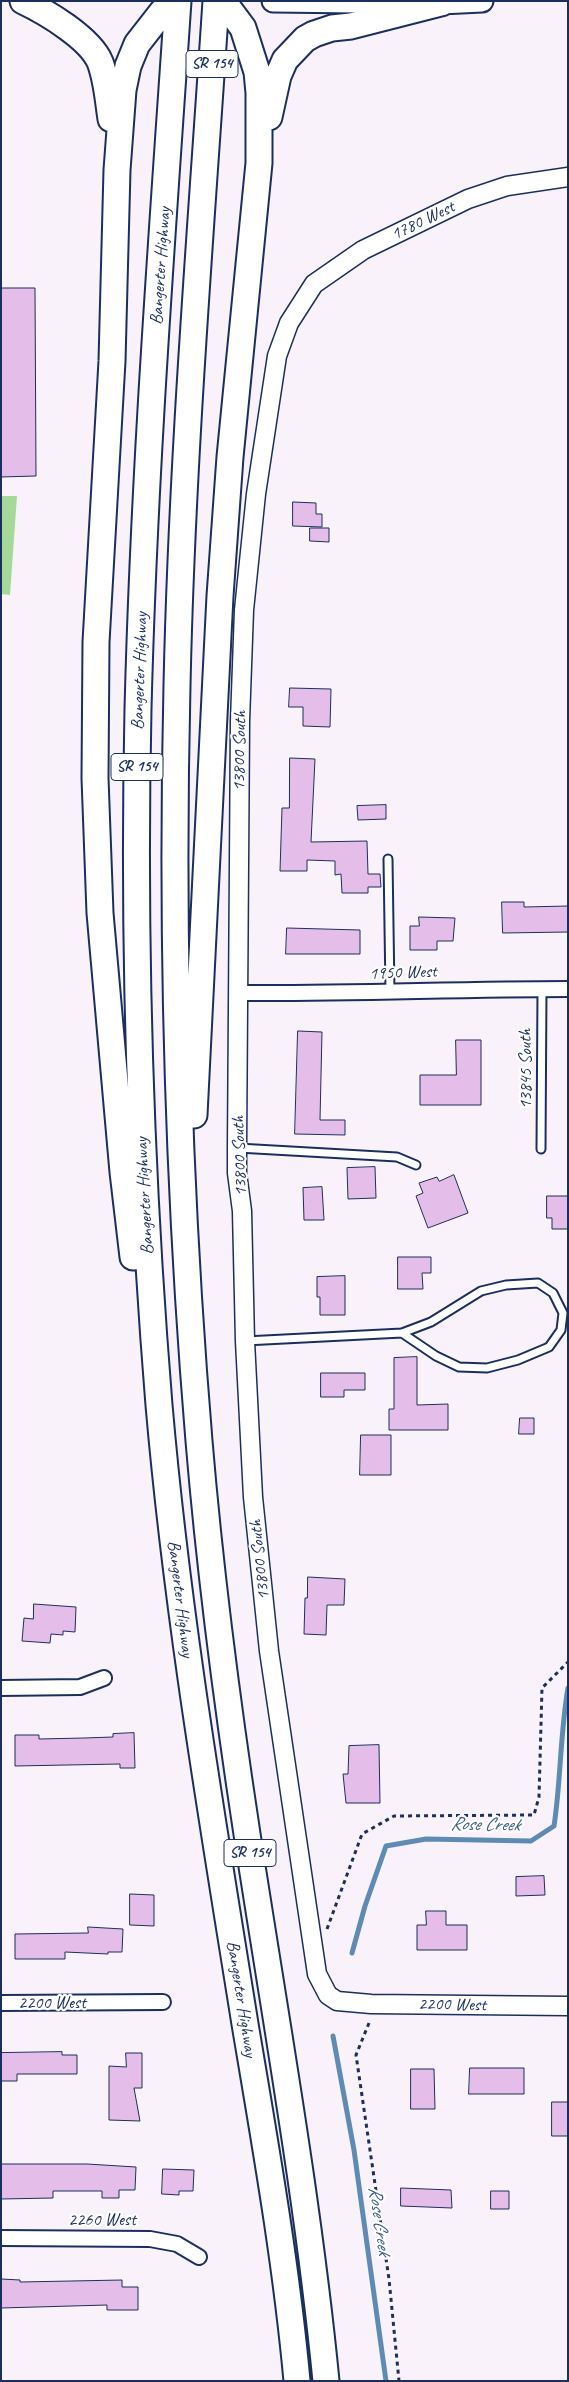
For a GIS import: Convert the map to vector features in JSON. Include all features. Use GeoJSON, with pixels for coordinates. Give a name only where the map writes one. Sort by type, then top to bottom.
{"type":"FeatureCollection","features":[{"type":"Feature","properties":{"kind":"highway"},"geometry":{"type":"LineString","coordinates":[[23,1],[36,7],[86,42],[99,61],[107,90],[117,170]]}},
{"type":"Feature","properties":{"kind":"highway"},"geometry":{"type":"LineString","coordinates":[[160,1410],[138,1292],[128,1224],[105,979],[96,836],[96,642],[115,294],[117,170],[122,90],[128,66],[137,44],[149,27],[174,1]]}},
{"type":"Feature","properties":{"kind":"highway","name":"Bangerter Highway"},"geometry":{"type":"LineString","coordinates":[[178,1],[145,526],[137,811],[137,988],[140,1107],[160,1410],[169,1515],[188,1668],[280,2234],[297,2381]]}},
{"type":"Feature","properties":{"kind":"highway","name":"Bangerter Highway"},"geometry":{"type":"LineString","coordinates":[[216,1],[182,558],[175,775],[177,1046],[190,1322],[211,1566],[226,1692],[302,2186],[326,2381]]}},
{"type":"Feature","properties":{"kind":"highway"},"geometry":{"type":"LineString","coordinates":[[190,1322],[192,1155],[220,596],[231,448],[258,163],[259,93],[257,72],[243,28],[223,1]]}},
{"type":"Feature","properties":{"kind":"highway"},"geometry":{"type":"LineString","coordinates":[[258,163],[278,76],[285,60],[294,49],[314,34],[441,4]]}},
{"type":"Feature","properties":{"kind":"main road"},"geometry":{"type":"LineString","coordinates":[[273,1],[441,4],[482,1]]}},
{"type":"Feature","properties":{"kind":"street","name":"1780 West"},"geometry":{"type":"LineString","coordinates":[[299,305],[314,284],[363,250],[468,199],[507,186],[568,177]]}},
{"type":"Feature","properties":{"kind":"street","name":"13800 South"},"geometry":{"type":"LineString","coordinates":[[299,305],[289,323],[277,356],[267,408],[244,610],[237,1173],[242,1211],[245,1341],[253,1497],[269,1651],[314,1962],[322,1985],[328,1995],[337,2002]]}},
{"type":"Feature","properties":{"kind":"street","name":"1950 West"},"geometry":{"type":"LineString","coordinates":[[238,993],[390,993],[504,988],[568,988]]}},
{"type":"Feature","properties":{"kind":"street"},"geometry":{"type":"LineString","coordinates":[[1,1688],[80,1687],[104,1678]]}},
{"type":"Feature","properties":{"kind":"street","name":"2200 West"},"geometry":{"type":"LineString","coordinates":[[1,2003],[163,2002]]}},
{"type":"Feature","properties":{"kind":"street","name":"2200 West"},"geometry":{"type":"LineString","coordinates":[[337,2002],[568,2006]]}},
{"type":"Feature","properties":{"kind":"street","name":"2260 West"},"geometry":{"type":"LineString","coordinates":[[1,2238],[150,2239],[178,2244],[199,2256]]}},
{"type":"Feature","properties":{"kind":"lane"},"geometry":{"type":"LineString","coordinates":[[388,860],[390,993]]}},
{"type":"Feature","properties":{"kind":"lane","name":"13845 South"},"geometry":{"type":"LineString","coordinates":[[541,1150],[542,988]]}},
{"type":"Feature","properties":{"kind":"lane"},"geometry":{"type":"LineString","coordinates":[[237,1148],[397,1157],[416,1165]]}},
{"type":"Feature","properties":{"kind":"lane"},"geometry":{"type":"LineString","coordinates":[[245,1341],[402,1333],[431,1322],[480,1291],[538,1283],[553,1293],[563,1313],[561,1330],[549,1347],[518,1360],[487,1368],[459,1367],[436,1356],[402,1333]]}},
{"type":"Feature","properties":{"kind":"path"},"geometry":{"type":"LineString","coordinates":[[325,1934],[362,1834],[394,1816],[534,1815],[539,1797],[542,1688],[568,1662]]}},
{"type":"Feature","properties":{"kind":"path"},"geometry":{"type":"LineString","coordinates":[[369,2023],[356,2055],[390,2279],[399,2381]]}},
{"type":"Feature","properties":{"kind":"green space"},"geometry":{"type":"Polygon","coordinates":[[[1,496],[17,496],[10,595],[1,594],[1,496]]]}},
{"type":"Feature","properties":{"kind":"building"},"geometry":{"type":"Polygon","coordinates":[[[1,288],[35,288],[36,476],[1,477],[1,288]]]}},
{"type":"Feature","properties":{"kind":"building"},"geometry":{"type":"Polygon","coordinates":[[[293,502],[316,503],[316,514],[322,514],[322,527],[293,526],[293,502]]]}},
{"type":"Feature","properties":{"kind":"building"},"geometry":{"type":"Polygon","coordinates":[[[310,528],[329,528],[329,542],[310,541],[310,528]]]}},
{"type":"Feature","properties":{"kind":"building"},"geometry":{"type":"Polygon","coordinates":[[[290,688],[331,689],[330,727],[303,726],[303,707],[289,707],[290,688]]]}},
{"type":"Feature","properties":{"kind":"building"},"geometry":{"type":"Polygon","coordinates":[[[290,758],[315,759],[311,842],[367,841],[368,874],[380,874],[381,887],[368,887],[368,893],[342,893],[341,874],[335,875],[335,861],[307,860],[307,871],[280,871],[282,808],[289,808],[290,758]]]}},
{"type":"Feature","properties":{"kind":"building"},"geometry":{"type":"Polygon","coordinates":[[[386,805],[386,819],[358,820],[357,806],[386,805]]]}},
{"type":"Feature","properties":{"kind":"building"},"geometry":{"type":"Polygon","coordinates":[[[502,902],[524,902],[524,907],[568,906],[568,932],[503,933],[502,902]]]}},
{"type":"Feature","properties":{"kind":"building"},"geometry":{"type":"Polygon","coordinates":[[[419,917],[455,918],[453,941],[437,941],[437,950],[410,950],[410,926],[419,926],[419,917]]]}},
{"type":"Feature","properties":{"kind":"building"},"geometry":{"type":"Polygon","coordinates":[[[287,928],[360,930],[360,954],[286,954],[287,928]]]}},
{"type":"Feature","properties":{"kind":"building"},"geometry":{"type":"Polygon","coordinates":[[[298,1031],[322,1032],[320,1120],[345,1120],[345,1135],[295,1134],[298,1031]]]}},
{"type":"Feature","properties":{"kind":"building"},"geometry":{"type":"Polygon","coordinates":[[[456,1040],[481,1040],[481,1105],[420,1105],[420,1075],[456,1075],[456,1040]]]}},
{"type":"Feature","properties":{"kind":"building"},"geometry":{"type":"Polygon","coordinates":[[[375,1167],[376,1198],[348,1199],[347,1168],[375,1167]]]}},
{"type":"Feature","properties":{"kind":"building"},"geometry":{"type":"Polygon","coordinates":[[[454,1175],[468,1213],[428,1228],[416,1196],[423,1193],[419,1183],[437,1177],[439,1181],[454,1175]]]}},
{"type":"Feature","properties":{"kind":"building"},"geometry":{"type":"Polygon","coordinates":[[[322,1187],[324,1220],[304,1220],[303,1188],[322,1187]]]}},
{"type":"Feature","properties":{"kind":"building"},"geometry":{"type":"Polygon","coordinates":[[[547,1196],[568,1196],[568,1229],[552,1229],[552,1218],[547,1218],[547,1196]]]}},
{"type":"Feature","properties":{"kind":"building"},"geometry":{"type":"Polygon","coordinates":[[[398,1257],[431,1257],[431,1273],[422,1273],[423,1289],[398,1289],[398,1257]]]}},
{"type":"Feature","properties":{"kind":"building"},"geometry":{"type":"Polygon","coordinates":[[[345,1276],[345,1315],[320,1315],[320,1297],[317,1297],[317,1277],[345,1276]]]}},
{"type":"Feature","properties":{"kind":"building"},"geometry":{"type":"Polygon","coordinates":[[[417,1357],[417,1405],[448,1404],[448,1430],[389,1430],[389,1409],[394,1409],[394,1358],[417,1357]]]}},
{"type":"Feature","properties":{"kind":"building"},"geometry":{"type":"Polygon","coordinates":[[[321,1373],[365,1373],[365,1390],[344,1390],[344,1397],[321,1397],[321,1373]]]}},
{"type":"Feature","properties":{"kind":"building"},"geometry":{"type":"Polygon","coordinates":[[[520,1418],[534,1418],[534,1434],[519,1434],[520,1418]]]}},
{"type":"Feature","properties":{"kind":"building"},"geometry":{"type":"Polygon","coordinates":[[[361,1435],[391,1435],[391,1475],[360,1475],[361,1435]]]}},
{"type":"Feature","properties":{"kind":"building"},"geometry":{"type":"Polygon","coordinates":[[[308,1577],[345,1579],[344,1605],[327,1605],[326,1635],[304,1634],[305,1598],[307,1598],[308,1577]]]}},
{"type":"Feature","properties":{"kind":"building"},"geometry":{"type":"Polygon","coordinates":[[[34,1604],[76,1607],[75,1632],[63,1631],[63,1635],[51,1634],[50,1643],[22,1641],[24,1618],[33,1619],[34,1604]]]}},
{"type":"Feature","properties":{"kind":"building"},"geometry":{"type":"Polygon","coordinates":[[[134,1733],[135,1768],[120,1768],[120,1764],[15,1766],[15,1735],[39,1735],[39,1739],[113,1737],[113,1734],[134,1733]]]}},
{"type":"Feature","properties":{"kind":"building"},"geometry":{"type":"Polygon","coordinates":[[[379,1745],[380,1803],[346,1803],[343,1774],[348,1774],[349,1746],[379,1745]]]}},
{"type":"Feature","properties":{"kind":"building"},"geometry":{"type":"Polygon","coordinates":[[[544,1876],[545,1895],[516,1896],[516,1877],[544,1876]]]}},
{"type":"Feature","properties":{"kind":"building"},"geometry":{"type":"Polygon","coordinates":[[[130,1894],[154,1895],[154,1926],[130,1925],[130,1894]]]}},
{"type":"Feature","properties":{"kind":"building"},"geometry":{"type":"Polygon","coordinates":[[[426,1911],[446,1911],[446,1925],[467,1925],[467,1950],[417,1950],[417,1925],[426,1925],[426,1911]]]}},
{"type":"Feature","properties":{"kind":"building"},"geometry":{"type":"Polygon","coordinates":[[[88,1927],[123,1929],[122,1952],[108,1952],[108,1954],[65,1952],[65,1959],[15,1959],[15,1934],[88,1933],[88,1927]]]}},
{"type":"Feature","properties":{"kind":"building"},"geometry":{"type":"Polygon","coordinates":[[[62,2052],[62,2055],[77,2055],[77,2074],[17,2074],[17,2081],[1,2081],[1,2053],[62,2052]]]}},
{"type":"Feature","properties":{"kind":"building"},"geometry":{"type":"Polygon","coordinates":[[[126,2053],[142,2053],[142,2088],[134,2088],[140,2121],[109,2120],[109,2066],[126,2067],[126,2053]]]}},
{"type":"Feature","properties":{"kind":"building"},"geometry":{"type":"Polygon","coordinates":[[[470,2068],[524,2068],[524,2094],[469,2094],[470,2068]]]}},
{"type":"Feature","properties":{"kind":"building"},"geometry":{"type":"Polygon","coordinates":[[[411,2069],[434,2069],[435,2109],[411,2109],[411,2069]]]}},
{"type":"Feature","properties":{"kind":"building"},"geometry":{"type":"Polygon","coordinates":[[[552,2102],[568,2102],[568,2136],[552,2136],[552,2102]]]}},
{"type":"Feature","properties":{"kind":"building"},"geometry":{"type":"Polygon","coordinates":[[[1,2164],[87,2164],[136,2167],[135,2190],[119,2190],[119,2198],[102,2198],[102,2191],[53,2191],[53,2198],[1,2199],[1,2164]]]}},
{"type":"Feature","properties":{"kind":"building"},"geometry":{"type":"Polygon","coordinates":[[[163,2169],[194,2170],[193,2191],[179,2191],[179,2195],[162,2194],[163,2169]]]}},
{"type":"Feature","properties":{"kind":"building"},"geometry":{"type":"Polygon","coordinates":[[[401,2188],[451,2190],[452,2208],[401,2206],[401,2188]]]}},
{"type":"Feature","properties":{"kind":"building"},"geometry":{"type":"Polygon","coordinates":[[[491,2191],[509,2191],[509,2209],[491,2209],[491,2191]]]}},
{"type":"Feature","properties":{"kind":"building"},"geometry":{"type":"Polygon","coordinates":[[[1,2279],[20,2280],[20,2282],[122,2280],[122,2287],[138,2287],[138,2310],[107,2310],[107,2305],[1,2308],[1,2279]]]}},
{"type":"Feature","properties":{"kind":"waterway","name":"Rose Creek"},"geometry":{"type":"LineString","coordinates":[[352,1953],[365,1906],[386,1846],[426,1839],[531,1841],[554,1826],[563,1722],[568,1688]]}},
{"type":"Feature","properties":{"kind":"waterway","name":"Rose Creek"},"geometry":{"type":"LineString","coordinates":[[333,2036],[354,2150],[386,2381]]}}]}
